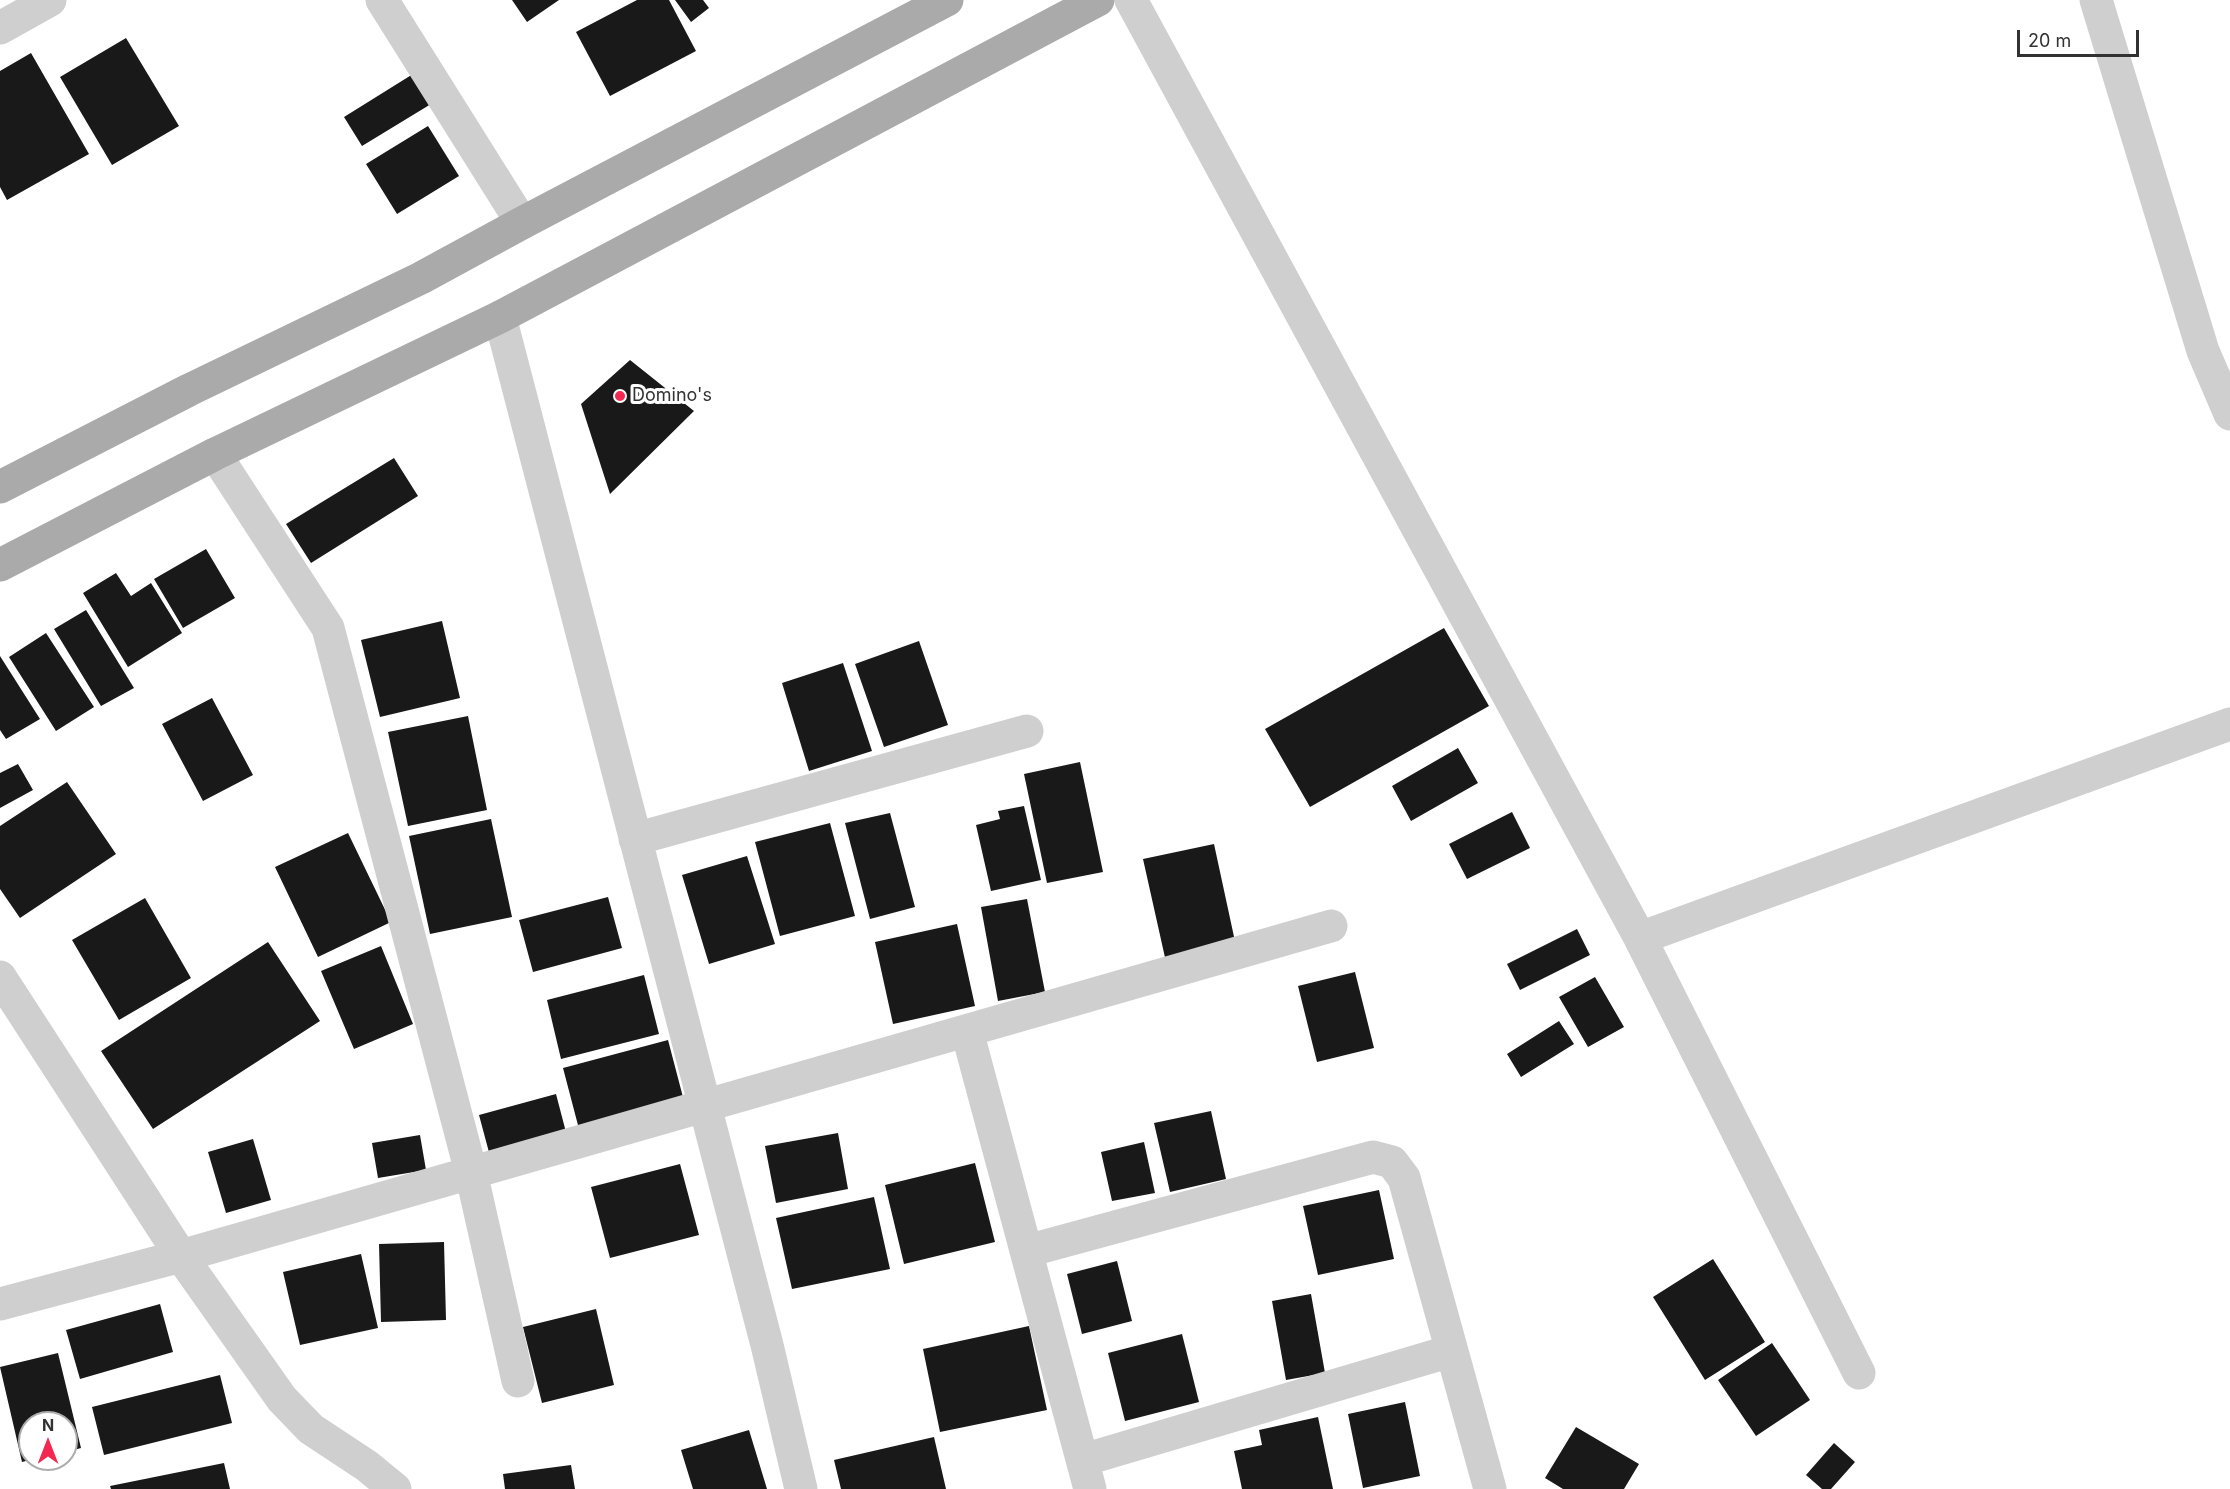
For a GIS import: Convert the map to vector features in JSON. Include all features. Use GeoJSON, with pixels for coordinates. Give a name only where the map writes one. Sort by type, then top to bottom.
{"type":"FeatureCollection","features":[{"type":"Feature","properties":{"kind":"main road"},"geometry":{"type":"LineString","coordinates":[[0,488],[189,390],[421,278],[947,0]]}},
{"type":"Feature","properties":{"kind":"main road"},"geometry":{"type":"LineString","coordinates":[[0,565],[215,454],[500,317],[1098,0]]}},
{"type":"Feature","properties":{"kind":"street"},"geometry":{"type":"LineString","coordinates":[[0,28],[50,0]]}},
{"type":"Feature","properties":{"kind":"street"},"geometry":{"type":"LineString","coordinates":[[382,0],[522,223]]}},
{"type":"Feature","properties":{"kind":"street"},"geometry":{"type":"LineString","coordinates":[[1131,0],[1640,938],[1859,1373]]}},
{"type":"Feature","properties":{"kind":"street"},"geometry":{"type":"LineString","coordinates":[[2096,0],[2203,351],[2230,414]]}},
{"type":"Feature","properties":{"kind":"street"},"geometry":{"type":"LineString","coordinates":[[500,317],[705,1106],[801,1489]]}},
{"type":"Feature","properties":{"kind":"street"},"geometry":{"type":"LineString","coordinates":[[215,454],[328,628],[471,1172],[518,1381]]}},
{"type":"Feature","properties":{"kind":"street"},"geometry":{"type":"LineString","coordinates":[[1640,938],[2230,724]]}},
{"type":"Feature","properties":{"kind":"street"},"geometry":{"type":"LineString","coordinates":[[635,839],[1027,731]]}},
{"type":"Feature","properties":{"kind":"street"},"geometry":{"type":"LineString","coordinates":[[0,1304],[181,1256],[1331,926]]}},
{"type":"Feature","properties":{"kind":"street"},"geometry":{"type":"LineString","coordinates":[[0,977],[181,1256],[282,1399],[311,1429],[367,1466],[394,1489]]}},
{"type":"Feature","properties":{"kind":"street"},"geometry":{"type":"LineString","coordinates":[[968,1030],[1087,1475],[1451,1351]]}},
{"type":"Feature","properties":{"kind":"street"},"geometry":{"type":"LineString","coordinates":[[1027,1251],[1373,1157],[1392,1162],[1404,1178],[1490,1489]]}},
{"type":"Feature","properties":{"kind":"building"},"geometry":{"type":"Polygon","coordinates":[[[512,0],[559,0],[527,22],[512,0]]]}},
{"type":"Feature","properties":{"kind":"building"},"geometry":{"type":"Polygon","coordinates":[[[637,0],[669,0],[696,51],[610,96],[576,32],[637,0]]]}},
{"type":"Feature","properties":{"kind":"building"},"geometry":{"type":"Polygon","coordinates":[[[675,0],[703,0],[709,8],[691,22],[675,0]]]}},
{"type":"Feature","properties":{"kind":"building"},"geometry":{"type":"Polygon","coordinates":[[[126,38],[179,126],[112,165],[60,77],[126,38]]]}},
{"type":"Feature","properties":{"kind":"building"},"geometry":{"type":"Polygon","coordinates":[[[31,53],[89,154],[7,200],[0,187],[0,71],[31,53]]]}},
{"type":"Feature","properties":{"kind":"building"},"geometry":{"type":"Polygon","coordinates":[[[413,74],[431,104],[362,146],[344,117],[413,74]]]}},
{"type":"Feature","properties":{"kind":"building"},"geometry":{"type":"Polygon","coordinates":[[[428,126],[459,176],[397,214],[366,164],[428,126]]]}},
{"type":"Feature","properties":{"kind":"building"},"geometry":{"type":"Polygon","coordinates":[[[630,360],[694,411],[610,494],[581,404],[630,360]]]}},
{"type":"Feature","properties":{"kind":"building"},"geometry":{"type":"Polygon","coordinates":[[[394,458],[418,496],[311,563],[286,524],[394,458]]]}},
{"type":"Feature","properties":{"kind":"building"},"geometry":{"type":"Polygon","coordinates":[[[206,549],[235,598],[183,628],[154,579],[206,549]]]}},
{"type":"Feature","properties":{"kind":"building"},"geometry":{"type":"Polygon","coordinates":[[[116,573],[131,596],[151,583],[182,633],[128,667],[83,593],[116,573]]]}},
{"type":"Feature","properties":{"kind":"building"},"geometry":{"type":"Polygon","coordinates":[[[86,610],[134,688],[101,706],[54,629],[86,610]]]}},
{"type":"Feature","properties":{"kind":"building"},"geometry":{"type":"Polygon","coordinates":[[[442,621],[460,698],[380,717],[361,640],[442,621]]]}},
{"type":"Feature","properties":{"kind":"building"},"geometry":{"type":"Polygon","coordinates":[[[1444,628],[1489,706],[1310,807],[1265,729],[1444,628]]]}},
{"type":"Feature","properties":{"kind":"building"},"geometry":{"type":"Polygon","coordinates":[[[46,633],[94,707],[56,731],[9,657],[46,633]]]}},
{"type":"Feature","properties":{"kind":"building"},"geometry":{"type":"Polygon","coordinates":[[[919,641],[948,725],[884,747],[855,664],[919,641]]]}},
{"type":"Feature","properties":{"kind":"building"},"geometry":{"type":"Polygon","coordinates":[[[0,656],[40,719],[6,739],[0,730],[0,656]]]}},
{"type":"Feature","properties":{"kind":"building"},"geometry":{"type":"Polygon","coordinates":[[[843,663],[872,751],[809,771],[782,683],[843,663]]]}},
{"type":"Feature","properties":{"kind":"building"},"geometry":{"type":"Polygon","coordinates":[[[212,698],[253,775],[203,801],[162,724],[212,698]]]}},
{"type":"Feature","properties":{"kind":"building"},"geometry":{"type":"Polygon","coordinates":[[[468,716],[487,810],[408,826],[388,732],[468,716]]]}},
{"type":"Feature","properties":{"kind":"building"},"geometry":{"type":"Polygon","coordinates":[[[1458,748],[1478,783],[1411,821],[1392,786],[1458,748]]]}},
{"type":"Feature","properties":{"kind":"building"},"geometry":{"type":"Polygon","coordinates":[[[1080,762],[1103,872],[1047,883],[1024,774],[1080,762]]]}},
{"type":"Feature","properties":{"kind":"building"},"geometry":{"type":"Polygon","coordinates":[[[18,764],[33,790],[0,808],[0,773],[18,764]]]}},
{"type":"Feature","properties":{"kind":"building"},"geometry":{"type":"Polygon","coordinates":[[[67,782],[116,854],[20,918],[0,889],[0,826],[67,782]]]}},
{"type":"Feature","properties":{"kind":"building"},"geometry":{"type":"Polygon","coordinates":[[[1024,806],[1041,880],[991,891],[976,825],[1000,819],[998,811],[1024,806]]]}},
{"type":"Feature","properties":{"kind":"building"},"geometry":{"type":"Polygon","coordinates":[[[1512,812],[1530,848],[1467,879],[1449,844],[1512,812]]]}},
{"type":"Feature","properties":{"kind":"building"},"geometry":{"type":"Polygon","coordinates":[[[890,813],[915,907],[870,919],[845,823],[890,813]]]}},
{"type":"Feature","properties":{"kind":"building"},"geometry":{"type":"Polygon","coordinates":[[[491,819],[512,917],[430,934],[409,836],[491,819]]]}},
{"type":"Feature","properties":{"kind":"building"},"geometry":{"type":"Polygon","coordinates":[[[830,823],[855,916],[780,936],[755,842],[830,823]]]}},
{"type":"Feature","properties":{"kind":"building"},"geometry":{"type":"Polygon","coordinates":[[[348,833],[391,922],[318,957],[275,867],[348,833]]]}},
{"type":"Feature","properties":{"kind":"building"},"geometry":{"type":"Polygon","coordinates":[[[1214,844],[1236,946],[1166,962],[1143,859],[1214,844]]]}},
{"type":"Feature","properties":{"kind":"building"},"geometry":{"type":"Polygon","coordinates":[[[747,856],[775,944],[709,964],[682,875],[747,856]]]}},
{"type":"Feature","properties":{"kind":"building"},"geometry":{"type":"Polygon","coordinates":[[[608,897],[622,948],[533,972],[519,920],[608,897]]]}},
{"type":"Feature","properties":{"kind":"building"},"geometry":{"type":"Polygon","coordinates":[[[145,898],[191,978],[119,1020],[72,940],[145,898]]]}},
{"type":"Feature","properties":{"kind":"building"},"geometry":{"type":"Polygon","coordinates":[[[1027,899],[1045,992],[998,1001],[981,907],[1027,899]]]}},
{"type":"Feature","properties":{"kind":"building"},"geometry":{"type":"Polygon","coordinates":[[[957,924],[975,1006],[893,1024],[875,942],[957,924]]]}},
{"type":"Feature","properties":{"kind":"building"},"geometry":{"type":"Polygon","coordinates":[[[1577,929],[1590,955],[1520,990],[1507,964],[1577,929]]]}},
{"type":"Feature","properties":{"kind":"building"},"geometry":{"type":"Polygon","coordinates":[[[268,942],[320,1021],[153,1129],[101,1051],[268,942]]]}},
{"type":"Feature","properties":{"kind":"building"},"geometry":{"type":"Polygon","coordinates":[[[381,946],[413,1024],[354,1049],[321,971],[381,946]]]}},
{"type":"Feature","properties":{"kind":"building"},"geometry":{"type":"Polygon","coordinates":[[[1355,972],[1374,1048],[1317,1062],[1298,986],[1355,972]]]}},
{"type":"Feature","properties":{"kind":"building"},"geometry":{"type":"Polygon","coordinates":[[[644,975],[659,1034],[561,1059],[547,1000],[644,975]]]}},
{"type":"Feature","properties":{"kind":"building"},"geometry":{"type":"Polygon","coordinates":[[[1595,977],[1624,1027],[1588,1047],[1559,997],[1595,977]]]}},
{"type":"Feature","properties":{"kind":"building"},"geometry":{"type":"Polygon","coordinates":[[[1559,1021],[1574,1044],[1521,1077],[1507,1054],[1559,1021]]]}},
{"type":"Feature","properties":{"kind":"building"},"geometry":{"type":"Polygon","coordinates":[[[668,1040],[684,1101],[579,1129],[563,1068],[668,1040]]]}},
{"type":"Feature","properties":{"kind":"building"},"geometry":{"type":"Polygon","coordinates":[[[556,1094],[567,1136],[490,1156],[479,1115],[556,1094]]]}},
{"type":"Feature","properties":{"kind":"building"},"geometry":{"type":"Polygon","coordinates":[[[1211,1111],[1226,1179],[1170,1192],[1154,1123],[1211,1111]]]}},
{"type":"Feature","properties":{"kind":"building"},"geometry":{"type":"Polygon","coordinates":[[[838,1133],[848,1189],[776,1203],[765,1146],[838,1133]]]}},
{"type":"Feature","properties":{"kind":"building"},"geometry":{"type":"Polygon","coordinates":[[[420,1135],[426,1170],[378,1178],[372,1143],[420,1135]]]}},
{"type":"Feature","properties":{"kind":"building"},"geometry":{"type":"Polygon","coordinates":[[[253,1139],[271,1200],[226,1213],[208,1152],[253,1139]]]}},
{"type":"Feature","properties":{"kind":"building"},"geometry":{"type":"Polygon","coordinates":[[[1144,1142],[1155,1193],[1112,1201],[1101,1152],[1144,1142]]]}},
{"type":"Feature","properties":{"kind":"building"},"geometry":{"type":"Polygon","coordinates":[[[975,1163],[995,1242],[904,1264],[885,1185],[975,1163]]]}},
{"type":"Feature","properties":{"kind":"building"},"geometry":{"type":"Polygon","coordinates":[[[680,1164],[699,1235],[610,1258],[591,1187],[680,1164]]]}},
{"type":"Feature","properties":{"kind":"building"},"geometry":{"type":"Polygon","coordinates":[[[1379,1190],[1394,1259],[1318,1275],[1303,1206],[1379,1190]]]}},
{"type":"Feature","properties":{"kind":"building"},"geometry":{"type":"Polygon","coordinates":[[[874,1197],[890,1269],[792,1289],[776,1218],[874,1197]]]}},
{"type":"Feature","properties":{"kind":"building"},"geometry":{"type":"Polygon","coordinates":[[[444,1242],[446,1320],[381,1322],[379,1244],[444,1242]]]}},
{"type":"Feature","properties":{"kind":"building"},"geometry":{"type":"Polygon","coordinates":[[[361,1254],[378,1328],[300,1345],[283,1272],[361,1254]]]}},
{"type":"Feature","properties":{"kind":"building"},"geometry":{"type":"Polygon","coordinates":[[[1713,1259],[1765,1342],[1705,1380],[1653,1297],[1713,1259]]]}},
{"type":"Feature","properties":{"kind":"building"},"geometry":{"type":"Polygon","coordinates":[[[1117,1261],[1132,1321],[1082,1334],[1067,1274],[1117,1261]]]}},
{"type":"Feature","properties":{"kind":"building"},"geometry":{"type":"Polygon","coordinates":[[[1311,1294],[1325,1373],[1286,1380],[1272,1301],[1311,1294]]]}},
{"type":"Feature","properties":{"kind":"building"},"geometry":{"type":"Polygon","coordinates":[[[160,1304],[173,1352],[80,1379],[66,1330],[160,1304]]]}},
{"type":"Feature","properties":{"kind":"building"},"geometry":{"type":"Polygon","coordinates":[[[596,1309],[614,1385],[542,1403],[523,1327],[596,1309]]]}},
{"type":"Feature","properties":{"kind":"building"},"geometry":{"type":"Polygon","coordinates":[[[1029,1326],[1047,1410],[940,1432],[923,1349],[1029,1326]]]}},
{"type":"Feature","properties":{"kind":"building"},"geometry":{"type":"Polygon","coordinates":[[[1182,1334],[1199,1402],[1125,1421],[1108,1353],[1182,1334]]]}},
{"type":"Feature","properties":{"kind":"building"},"geometry":{"type":"Polygon","coordinates":[[[1772,1343],[1810,1400],[1756,1436],[1718,1380],[1772,1343]]]}},
{"type":"Feature","properties":{"kind":"building"},"geometry":{"type":"Polygon","coordinates":[[[58,1353],[72,1411],[18,1411],[18,1445],[0,1367],[58,1353]]]}},
{"type":"Feature","properties":{"kind":"building"},"geometry":{"type":"Polygon","coordinates":[[[220,1375],[232,1423],[104,1455],[92,1407],[220,1375]]]}},
{"type":"Feature","properties":{"kind":"building"},"geometry":{"type":"Polygon","coordinates":[[[1405,1402],[1420,1476],[1363,1488],[1348,1414],[1405,1402]]]}},
{"type":"Feature","properties":{"kind":"building"},"geometry":{"type":"Polygon","coordinates":[[[1318,1417],[1333,1489],[1242,1489],[1234,1451],[1262,1445],[1259,1430],[1318,1417]]]}},
{"type":"Feature","properties":{"kind":"building"},"geometry":{"type":"Polygon","coordinates":[[[1576,1427],[1639,1464],[1624,1489],[1563,1489],[1545,1478],[1576,1427]]]}},
{"type":"Feature","properties":{"kind":"building"},"geometry":{"type":"Polygon","coordinates":[[[749,1430],[767,1489],[693,1489],[681,1450],[749,1430]]]}},
{"type":"Feature","properties":{"kind":"building"},"geometry":{"type":"Polygon","coordinates":[[[934,1437],[946,1489],[841,1489],[834,1460],[934,1437]]]}},
{"type":"Feature","properties":{"kind":"building"},"geometry":{"type":"Polygon","coordinates":[[[1834,1443],[1855,1462],[1831,1489],[1822,1489],[1806,1475],[1834,1443]]]}},
{"type":"Feature","properties":{"kind":"building"},"geometry":{"type":"Polygon","coordinates":[[[224,1463],[230,1489],[111,1489],[110,1486],[224,1463]]]}},
{"type":"Feature","properties":{"kind":"building"},"geometry":{"type":"Polygon","coordinates":[[[571,1465],[575,1489],[505,1489],[503,1474],[571,1465]]]}},
{"type":"Feature","properties":{"kind":"place","name":"Domino's"},"geometry":{"type":"Point","coordinates":[620,396]}}]}
